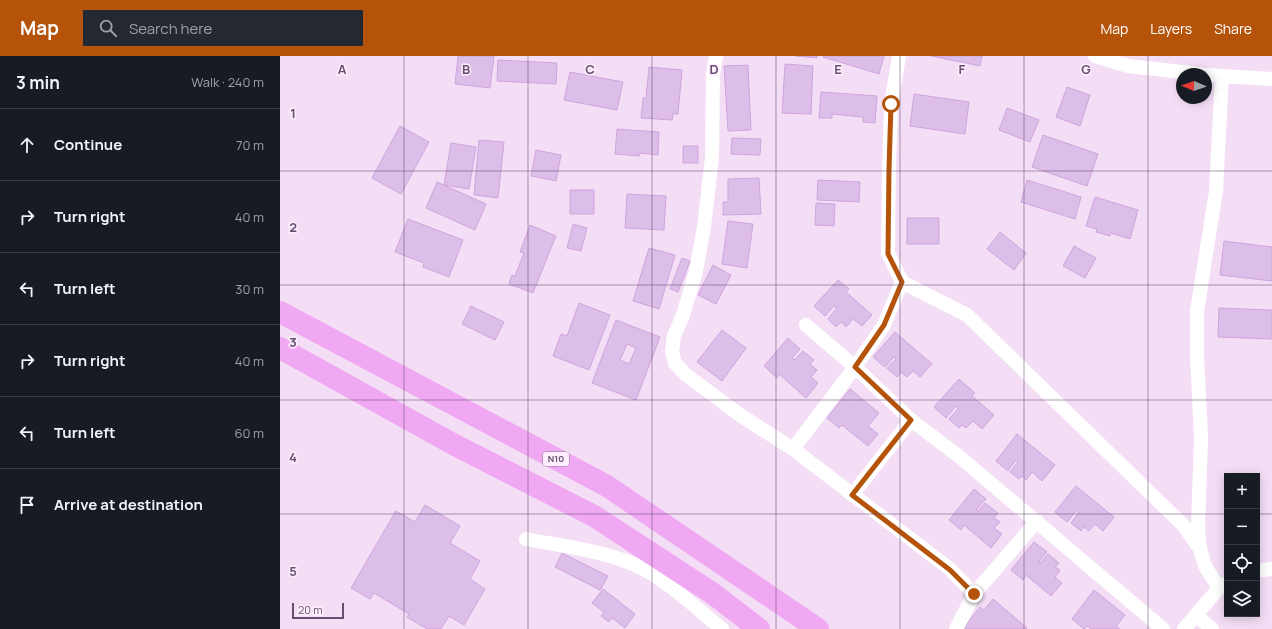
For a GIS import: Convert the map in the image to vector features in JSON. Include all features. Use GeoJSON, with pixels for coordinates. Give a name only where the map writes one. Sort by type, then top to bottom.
{"type":"FeatureCollection","features":[{"type":"Feature","properties":{"kind":"main road","name":"N10"},"geometry":{"type":"LineString","coordinates":[[280,312],[607,486],[818,629]]}},
{"type":"Feature","properties":{"kind":"main road"},"geometry":{"type":"LineString","coordinates":[[280,348],[453,444],[594,516],[712,593],[759,629]]}},
{"type":"Feature","properties":{"kind":"main road"},"geometry":{"type":"LineString","coordinates":[[712,593],[731,570]]}},
{"type":"Feature","properties":{"kind":"street"},"geometry":{"type":"LineString","coordinates":[[716,56],[713,74],[712,158],[704,227],[696,271],[674,336],[672,351],[675,363],[685,374],[740,415],[793,450],[950,570],[974,594]]}},
{"type":"Feature","properties":{"kind":"street"},"geometry":{"type":"LineString","coordinates":[[899,56],[891,104],[888,254],[902,282],[967,316],[1183,525],[1200,549]]}},
{"type":"Feature","properties":{"kind":"street"},"geometry":{"type":"LineString","coordinates":[[1095,56],[1128,66],[1176,71]]}},
{"type":"Feature","properties":{"kind":"street"},"geometry":{"type":"LineString","coordinates":[[1212,75],[1272,79]]}},
{"type":"Feature","properties":{"kind":"street"},"geometry":{"type":"LineString","coordinates":[[1184,629],[1223,585],[1205,566],[1200,549],[1198,528],[1201,438],[1197,355],[1197,311],[1216,191],[1222,76]]}},
{"type":"Feature","properties":{"kind":"street"},"geometry":{"type":"LineString","coordinates":[[793,450],[855,367],[884,325],[902,282]]}},
{"type":"Feature","properties":{"kind":"street"},"geometry":{"type":"LineString","coordinates":[[806,325],[855,367],[911,420],[961,458],[1037,521],[1163,629]]}},
{"type":"Feature","properties":{"kind":"street"},"geometry":{"type":"LineString","coordinates":[[852,495],[911,420]]}},
{"type":"Feature","properties":{"kind":"street"},"geometry":{"type":"LineString","coordinates":[[956,629],[974,594],[1037,521]]}},
{"type":"Feature","properties":{"kind":"street"},"geometry":{"type":"LineString","coordinates":[[526,539],[601,554],[634,564],[660,580],[722,629]]}},
{"type":"Feature","properties":{"kind":"street"},"geometry":{"type":"LineString","coordinates":[[1260,571],[1272,569]]}},
{"type":"Feature","properties":{"kind":"street"},"geometry":{"type":"LineString","coordinates":[[1196,615],[1212,629]]}},
{"type":"Feature","properties":{"kind":"shaded area"},"geometry":{"type":"Polygon","coordinates":[[[280,56],[1272,56],[1272,629],[280,629],[280,56]]]}},
{"type":"Feature","properties":{"kind":"building"},"geometry":{"type":"Polygon","coordinates":[[[458,56],[494,56],[490,88],[455,84],[458,56]]]}},
{"type":"Feature","properties":{"kind":"building"},"geometry":{"type":"Polygon","coordinates":[[[796,56],[817,56],[817,58],[796,56]]]}},
{"type":"Feature","properties":{"kind":"building"},"geometry":{"type":"Polygon","coordinates":[[[884,56],[879,74],[823,57],[884,56]]]}},
{"type":"Feature","properties":{"kind":"building"},"geometry":{"type":"Polygon","coordinates":[[[931,56],[982,56],[980,66],[931,56]]]}},
{"type":"Feature","properties":{"kind":"building"},"geometry":{"type":"Polygon","coordinates":[[[498,60],[557,63],[556,84],[497,81],[498,60]]]}},
{"type":"Feature","properties":{"kind":"building"},"geometry":{"type":"Polygon","coordinates":[[[785,64],[813,66],[811,114],[782,113],[785,64]]]}},
{"type":"Feature","properties":{"kind":"building"},"geometry":{"type":"Polygon","coordinates":[[[748,65],[751,130],[728,131],[724,66],[748,65]]]}},
{"type":"Feature","properties":{"kind":"building"},"geometry":{"type":"Polygon","coordinates":[[[649,67],[682,70],[678,114],[673,114],[672,120],[641,118],[643,98],[646,98],[649,67]]]}},
{"type":"Feature","properties":{"kind":"building"},"geometry":{"type":"Polygon","coordinates":[[[570,72],[623,82],[617,110],[564,100],[570,72]]]}},
{"type":"Feature","properties":{"kind":"building"},"geometry":{"type":"Polygon","coordinates":[[[1067,87],[1090,95],[1080,126],[1056,117],[1067,87]]]}},
{"type":"Feature","properties":{"kind":"building"},"geometry":{"type":"Polygon","coordinates":[[[821,92],[877,96],[875,123],[863,122],[863,117],[832,114],[832,118],[819,118],[821,92]]]}},
{"type":"Feature","properties":{"kind":"building"},"geometry":{"type":"Polygon","coordinates":[[[914,94],[969,102],[965,134],[910,126],[914,94]]]}},
{"type":"Feature","properties":{"kind":"building"},"geometry":{"type":"Polygon","coordinates":[[[1007,108],[1039,120],[1030,142],[999,130],[1007,108]]]}},
{"type":"Feature","properties":{"kind":"building"},"geometry":{"type":"Polygon","coordinates":[[[400,126],[429,142],[401,194],[372,178],[400,126]]]}},
{"type":"Feature","properties":{"kind":"building"},"geometry":{"type":"Polygon","coordinates":[[[617,129],[659,132],[658,155],[640,153],[639,156],[615,154],[617,129]]]}},
{"type":"Feature","properties":{"kind":"building"},"geometry":{"type":"Polygon","coordinates":[[[1043,135],[1098,154],[1087,186],[1032,167],[1043,135]]]}},
{"type":"Feature","properties":{"kind":"building"},"geometry":{"type":"Polygon","coordinates":[[[732,138],[761,139],[760,155],[731,154],[732,138]]]}},
{"type":"Feature","properties":{"kind":"building"},"geometry":{"type":"Polygon","coordinates":[[[479,140],[504,142],[498,198],[474,195],[479,140]]]}},
{"type":"Feature","properties":{"kind":"building"},"geometry":{"type":"Polygon","coordinates":[[[451,143],[476,147],[469,189],[444,185],[451,143]]]}},
{"type":"Feature","properties":{"kind":"building"},"geometry":{"type":"Polygon","coordinates":[[[683,146],[698,146],[698,163],[683,163],[683,146]]]}},
{"type":"Feature","properties":{"kind":"building"},"geometry":{"type":"Polygon","coordinates":[[[536,150],[561,155],[556,181],[531,176],[536,150]]]}},
{"type":"Feature","properties":{"kind":"building"},"geometry":{"type":"Polygon","coordinates":[[[759,178],[761,214],[723,215],[723,202],[728,202],[728,179],[759,178]]]}},
{"type":"Feature","properties":{"kind":"building"},"geometry":{"type":"Polygon","coordinates":[[[818,180],[860,182],[859,202],[817,200],[818,180]]]}},
{"type":"Feature","properties":{"kind":"building"},"geometry":{"type":"Polygon","coordinates":[[[1027,180],[1081,197],[1075,219],[1021,202],[1027,180]]]}},
{"type":"Feature","properties":{"kind":"building"},"geometry":{"type":"Polygon","coordinates":[[[437,182],[486,204],[475,230],[426,208],[437,182]]]}},
{"type":"Feature","properties":{"kind":"building"},"geometry":{"type":"Polygon","coordinates":[[[570,190],[594,190],[594,214],[570,214],[570,190]]]}},
{"type":"Feature","properties":{"kind":"building"},"geometry":{"type":"Polygon","coordinates":[[[627,194],[666,196],[664,230],[625,228],[627,194]]]}},
{"type":"Feature","properties":{"kind":"building"},"geometry":{"type":"Polygon","coordinates":[[[1095,197],[1138,210],[1130,239],[1111,233],[1110,236],[1096,232],[1097,229],[1086,226],[1095,197]]]}},
{"type":"Feature","properties":{"kind":"building"},"geometry":{"type":"Polygon","coordinates":[[[816,203],[835,204],[834,226],[815,225],[816,203]]]}},
{"type":"Feature","properties":{"kind":"building"},"geometry":{"type":"Polygon","coordinates":[[[907,218],[939,218],[939,244],[907,244],[907,218]]]}},
{"type":"Feature","properties":{"kind":"building"},"geometry":{"type":"Polygon","coordinates":[[[408,219],[463,240],[449,277],[423,267],[424,263],[395,252],[408,219]]]}},
{"type":"Feature","properties":{"kind":"building"},"geometry":{"type":"Polygon","coordinates":[[[728,221],[753,224],[747,268],[722,264],[728,221]]]}},
{"type":"Feature","properties":{"kind":"building"},"geometry":{"type":"Polygon","coordinates":[[[573,224],[587,228],[581,251],[567,248],[573,224]]]}},
{"type":"Feature","properties":{"kind":"building"},"geometry":{"type":"Polygon","coordinates":[[[530,225],[556,236],[533,293],[509,284],[512,275],[515,276],[524,253],[520,252],[530,225]]]}},
{"type":"Feature","properties":{"kind":"building"},"geometry":{"type":"Polygon","coordinates":[[[1000,232],[1026,253],[1014,270],[987,249],[1000,232]]]}},
{"type":"Feature","properties":{"kind":"building"},"geometry":{"type":"Polygon","coordinates":[[[1224,241],[1272,247],[1272,281],[1220,275],[1224,241]]]}},
{"type":"Feature","properties":{"kind":"building"},"geometry":{"type":"Polygon","coordinates":[[[1074,246],[1096,258],[1085,278],[1063,266],[1074,246]]]}},
{"type":"Feature","properties":{"kind":"building"},"geometry":{"type":"Polygon","coordinates":[[[649,248],[675,255],[659,309],[633,301],[649,248]]]}},
{"type":"Feature","properties":{"kind":"building"},"geometry":{"type":"Polygon","coordinates":[[[682,258],[690,261],[678,292],[670,289],[682,258]]]}},
{"type":"Feature","properties":{"kind":"building"},"geometry":{"type":"Polygon","coordinates":[[[713,265],[731,275],[716,304],[698,295],[713,265]]]}},
{"type":"Feature","properties":{"kind":"building"},"geometry":{"type":"Polygon","coordinates":[[[838,280],[849,289],[846,292],[872,315],[862,326],[853,319],[846,327],[841,322],[836,327],[828,319],[837,308],[834,306],[825,316],[814,306],[838,280]]]}},
{"type":"Feature","properties":{"kind":"building"},"geometry":{"type":"Polygon","coordinates":[[[579,303],[610,315],[589,370],[553,356],[561,334],[567,336],[579,303]]]}},
{"type":"Feature","properties":{"kind":"building"},"geometry":{"type":"Polygon","coordinates":[[[471,306],[504,322],[495,340],[462,324],[471,306]]]}},
{"type":"Feature","properties":{"kind":"building"},"geometry":{"type":"Polygon","coordinates":[[[1219,308],[1272,310],[1272,339],[1218,337],[1219,308]]]}},
{"type":"Feature","properties":{"kind":"building"},"geometry":{"type":"Polygon","coordinates":[[[616,320],[660,337],[636,400],[592,383],[616,320]],[[627,344],[620,360],[629,364],[636,348],[627,344]]]}},
{"type":"Feature","properties":{"kind":"building"},"geometry":{"type":"Polygon","coordinates":[[[722,330],[746,348],[722,381],[697,362],[722,330]]]}},
{"type":"Feature","properties":{"kind":"building"},"geometry":{"type":"Polygon","coordinates":[[[895,332],[932,364],[920,377],[913,371],[907,377],[901,372],[897,377],[887,368],[896,359],[894,357],[885,367],[873,357],[895,332]]]}},
{"type":"Feature","properties":{"kind":"building"},"geometry":{"type":"Polygon","coordinates":[[[788,338],[800,349],[792,358],[794,360],[803,351],[814,360],[810,364],[817,370],[811,377],[818,383],[806,398],[779,374],[777,378],[764,366],[788,338]]]}},
{"type":"Feature","properties":{"kind":"building"},"geometry":{"type":"Polygon","coordinates":[[[959,379],[975,393],[972,396],[994,415],[982,429],[973,421],[966,428],[962,425],[959,428],[949,419],[958,409],[956,406],[946,418],[934,407],[959,379]]]}},
{"type":"Feature","properties":{"kind":"building"},"geometry":{"type":"Polygon","coordinates":[[[850,389],[879,413],[868,426],[878,434],[868,446],[842,425],[839,428],[827,418],[850,389]]]}},
{"type":"Feature","properties":{"kind":"building"},"geometry":{"type":"Polygon","coordinates":[[[1017,434],[1055,465],[1042,481],[1032,472],[1026,480],[1022,476],[1019,479],[1010,472],[1018,462],[1016,460],[1008,471],[996,461],[1017,434]]]}},
{"type":"Feature","properties":{"kind":"building"},"geometry":{"type":"Polygon","coordinates":[[[1076,486],[1114,517],[1103,531],[1095,524],[1089,531],[1084,527],[1081,531],[1071,523],[1079,512],[1077,510],[1067,522],[1055,512],[1076,486]]]}},
{"type":"Feature","properties":{"kind":"building"},"geometry":{"type":"Polygon","coordinates":[[[974,489],[986,499],[976,510],[978,511],[985,503],[998,513],[994,518],[1000,522],[994,528],[1002,534],[991,548],[964,525],[961,530],[949,520],[974,489]]]}},
{"type":"Feature","properties":{"kind":"building"},"geometry":{"type":"Polygon","coordinates":[[[425,505],[460,526],[450,543],[480,561],[470,579],[485,589],[464,625],[449,616],[441,629],[427,629],[407,617],[409,614],[374,593],[370,599],[351,588],[396,511],[415,522],[425,505]]]}},
{"type":"Feature","properties":{"kind":"building"},"geometry":{"type":"Polygon","coordinates":[[[1034,542],[1047,552],[1039,561],[1040,563],[1048,554],[1059,563],[1055,567],[1060,570],[1055,577],[1062,583],[1051,596],[1026,575],[1023,580],[1011,570],[1034,542]]]}},
{"type":"Feature","properties":{"kind":"building"},"geometry":{"type":"Polygon","coordinates":[[[562,553],[608,576],[600,590],[555,567],[562,553]]]}},
{"type":"Feature","properties":{"kind":"building"},"geometry":{"type":"Polygon","coordinates":[[[603,589],[635,614],[625,628],[612,618],[609,622],[601,616],[604,612],[592,603],[603,589]]]}},
{"type":"Feature","properties":{"kind":"building"},"geometry":{"type":"Polygon","coordinates":[[[1094,590],[1125,615],[1116,626],[1120,629],[1091,629],[1087,626],[1084,629],[1072,619],[1094,590]]]}},
{"type":"Feature","properties":{"kind":"building"},"geometry":{"type":"Polygon","coordinates":[[[993,599],[1027,628],[963,629],[980,607],[984,610],[993,599]]]}},
{"type":"Feature","properties":{"kind":"route"},"geometry":{"type":"LineString","coordinates":[[891,104],[888,254],[902,282],[884,325],[855,367],[911,420],[852,495],[950,570],[974,594]]}}]}
